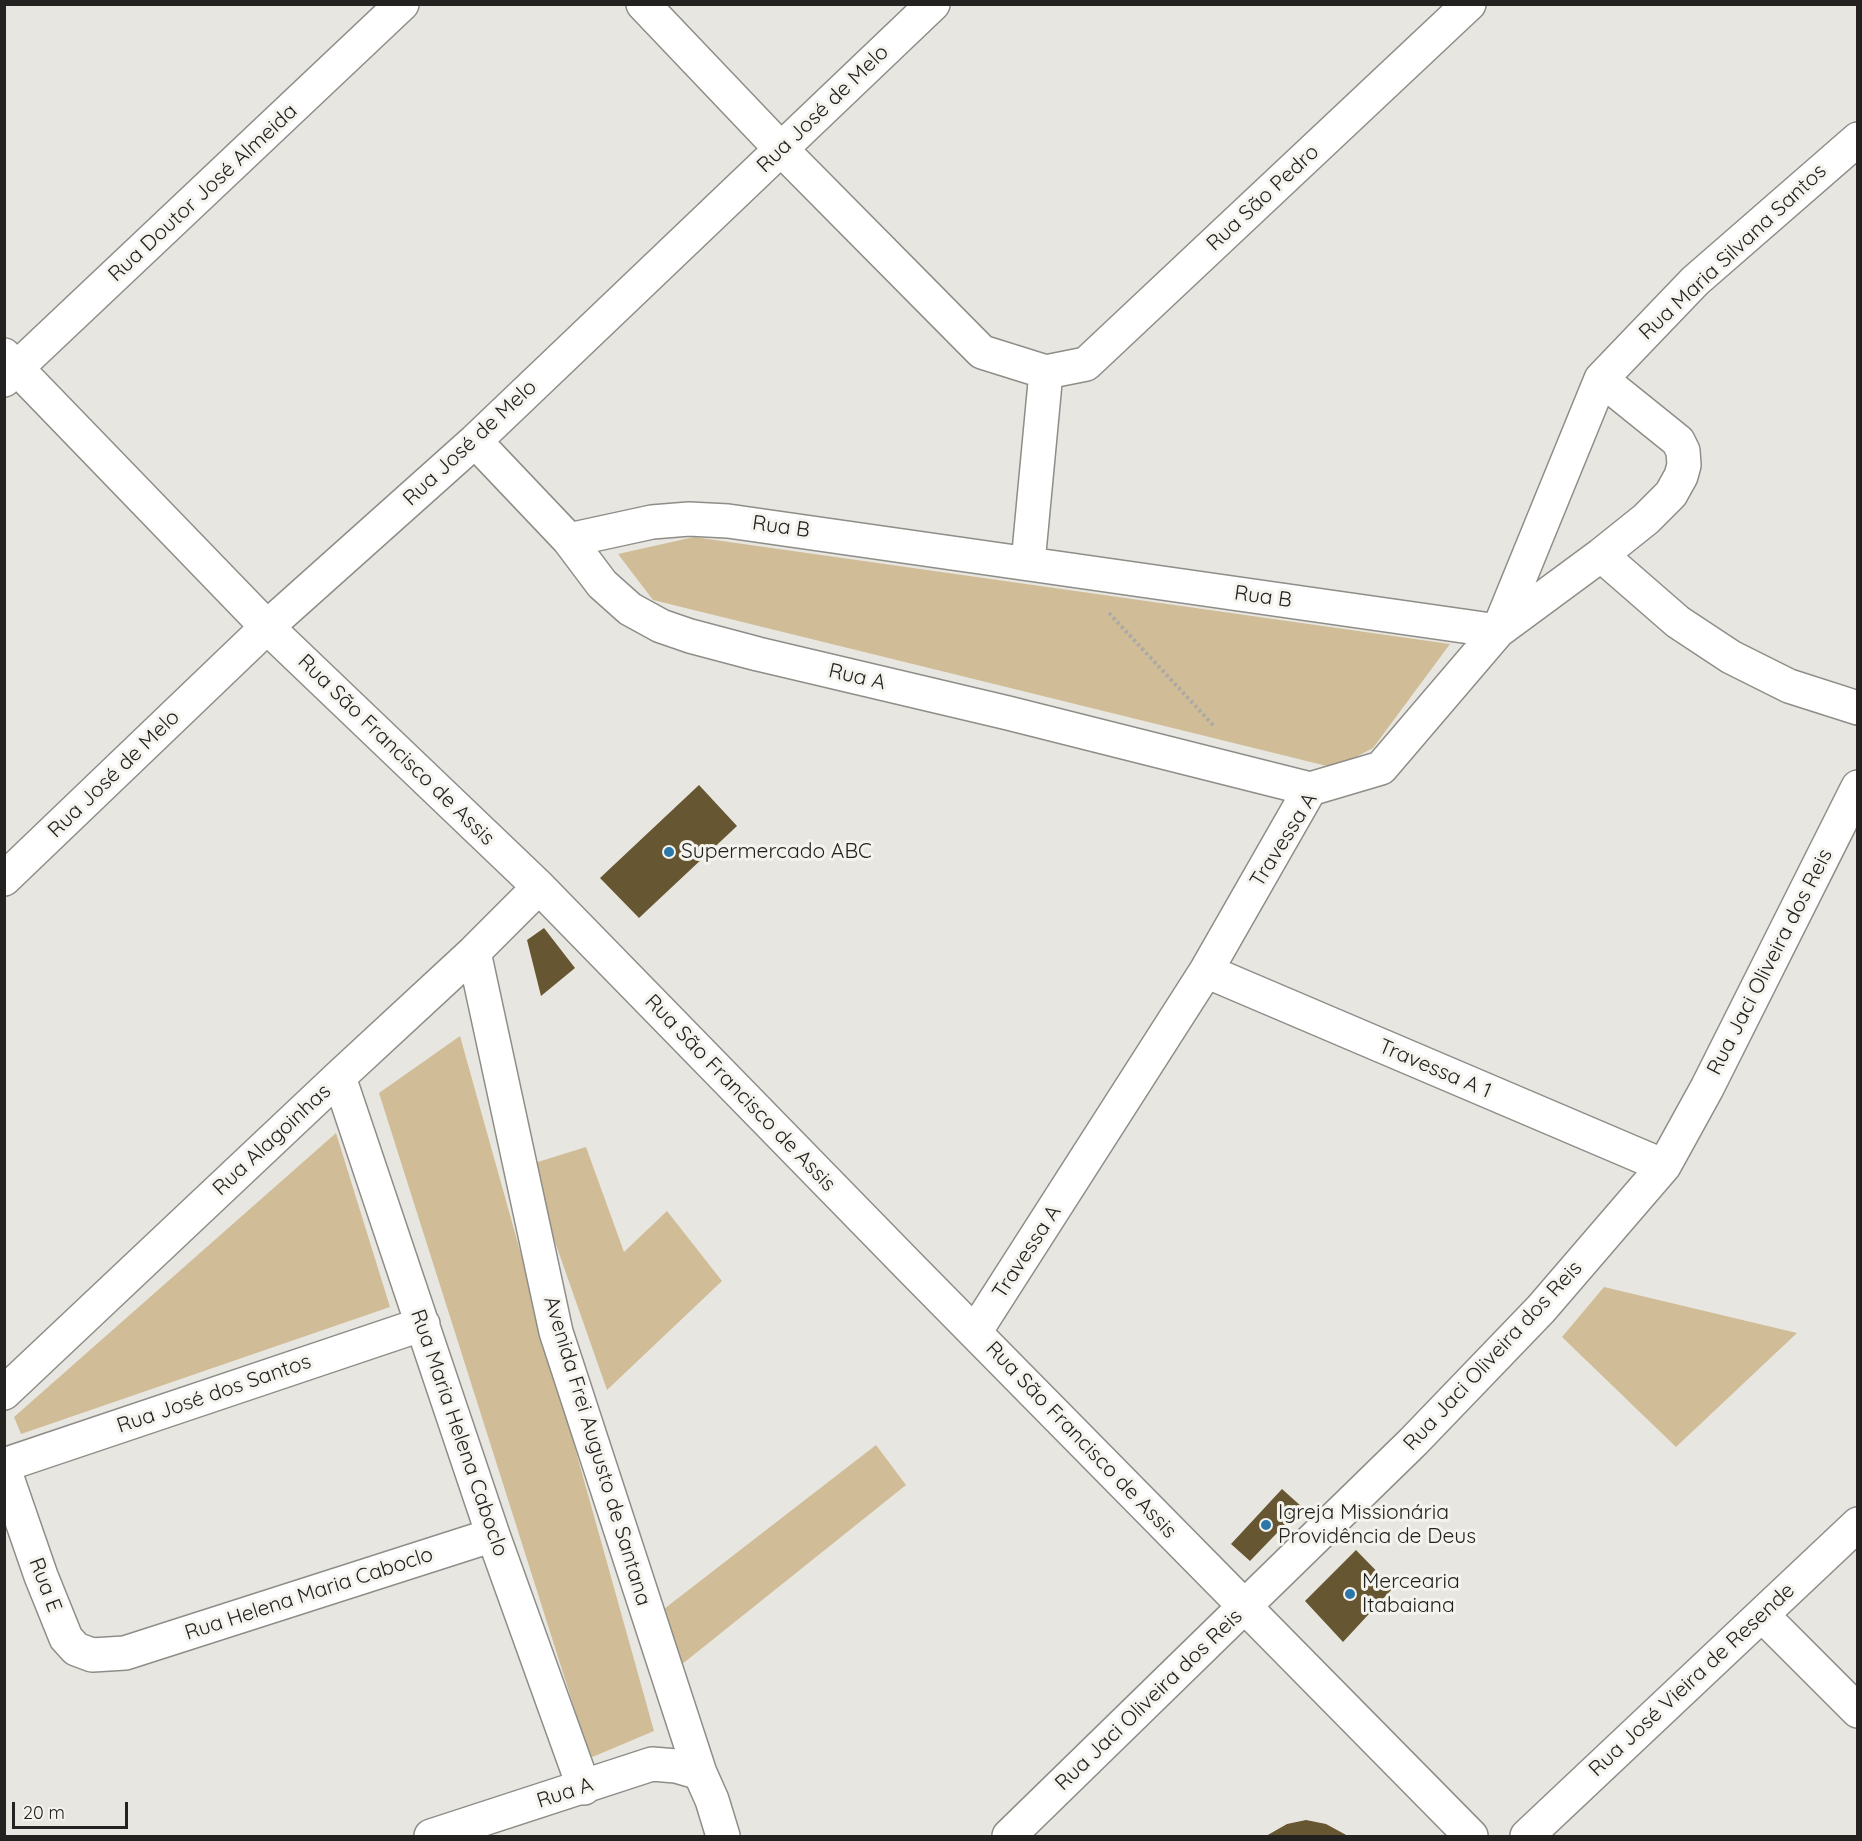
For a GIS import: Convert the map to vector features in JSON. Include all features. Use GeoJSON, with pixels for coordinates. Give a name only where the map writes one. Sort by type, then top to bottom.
{"type":"FeatureCollection","features":[{"type":"Feature","properties":{"kind":"street","name":"Rua Doutor José Almeida"},"geometry":{"type":"LineString","coordinates":[[9,368],[402,4]]}},
{"type":"Feature","properties":{"kind":"street"},"geometry":{"type":"LineString","coordinates":[[642,4],[781,149],[982,352],[1046,372],[1028,563]]}},
{"type":"Feature","properties":{"kind":"street","name":"Rua José de Melo"},"geometry":{"type":"LineString","coordinates":[[4,879],[267,627],[475,441],[933,4]]}},
{"type":"Feature","properties":{"kind":"street","name":"Rua São Pedro"},"geometry":{"type":"LineString","coordinates":[[1046,372],[1086,364],[1469,4]]}},
{"type":"Feature","properties":{"kind":"street","name":"Rua Maria Silvana Santos"},"geometry":{"type":"LineString","coordinates":[[1498,631],[1600,379],[1695,281],[1857,139]]}},
{"type":"Feature","properties":{"kind":"street","name":"Rua São Francisco de Assis"},"geometry":{"type":"LineString","coordinates":[[9,368],[267,627],[539,887],[1471,1836]]}},
{"type":"Feature","properties":{"kind":"street","name":"Travessa A"},"geometry":{"type":"LineString","coordinates":[[975,1332],[1206,971],[1310,789],[1381,768],[1498,631],[1601,555],[1646,519],[1671,494],[1681,476],[1684,458],[1678,441],[1600,379]]}},
{"type":"Feature","properties":{"kind":"street","name":"Rua A"},"geometry":{"type":"LineString","coordinates":[[475,441],[569,540],[602,584],[630,609],[661,626],[690,636],[1008,712],[1310,789]]}},
{"type":"Feature","properties":{"kind":"street","name":"Rua B"},"geometry":{"type":"LineString","coordinates":[[569,540],[652,522],[689,519],[780,527],[1498,631]]}},
{"type":"Feature","properties":{"kind":"street"},"geometry":{"type":"LineString","coordinates":[[1601,555],[1678,622],[1731,657],[1789,686],[1857,708]]}},
{"type":"Feature","properties":{"kind":"street","name":"Rua Jaci Oliveira dos Reis"},"geometry":{"type":"LineString","coordinates":[[1010,1836],[1413,1442],[1533,1317],[1664,1166],[1707,1088],[1857,787]]}},
{"type":"Feature","properties":{"kind":"street","name":"Rua Alagoinhas"},"geometry":{"type":"LineString","coordinates":[[4,1393],[474,952],[539,887]]}},
{"type":"Feature","properties":{"kind":"street","name":"Avenida Frei Augusto de Santana"},"geometry":{"type":"LineString","coordinates":[[474,952],[556,1332],[699,1773],[712,1800],[723,1836]]}},
{"type":"Feature","properties":{"kind":"street","name":"Travessa A 1"},"geometry":{"type":"LineString","coordinates":[[1206,971],[1664,1166]]}},
{"type":"Feature","properties":{"kind":"street","name":"Rua Maria Helena Caboclo"},"geometry":{"type":"LineString","coordinates":[[339,1077],[493,1535],[584,1788]]}},
{"type":"Feature","properties":{"kind":"street","name":"Rua José dos Santos"},"geometry":{"type":"LineString","coordinates":[[4,1465],[423,1324]]}},
{"type":"Feature","properties":{"kind":"street","name":"Rua E"},"geometry":{"type":"LineString","coordinates":[[4,1469],[41,1576],[66,1638],[76,1649],[92,1655],[125,1653]]}},
{"type":"Feature","properties":{"kind":"street","name":"Rua José Vieira de Resende"},"geometry":{"type":"LineString","coordinates":[[1527,1836],[1857,1524]]}},
{"type":"Feature","properties":{"kind":"street","name":"Rua Helena Maria Caboclo"},"geometry":{"type":"LineString","coordinates":[[125,1653],[493,1535]]}},
{"type":"Feature","properties":{"kind":"street"},"geometry":{"type":"LineString","coordinates":[[1762,1615],[1857,1711]]}},
{"type":"Feature","properties":{"kind":"street","name":"Rua A"},"geometry":{"type":"LineString","coordinates":[[431,1836],[652,1764],[676,1766],[699,1773]]}},
{"type":"Feature","properties":{"kind":"path"},"geometry":{"type":"LineString","coordinates":[[1108,612],[1220,733]]}},
{"type":"Feature","properties":{"kind":"shaded area"},"geometry":{"type":"Polygon","coordinates":[[[694,537],[1450,644],[1373,748],[1335,768],[653,600],[618,554],[694,537]]]}},
{"type":"Feature","properties":{"kind":"shaded area"},"geometry":{"type":"Polygon","coordinates":[[[460,1036],[654,1731],[590,1758],[379,1093],[460,1036]]]}},
{"type":"Feature","properties":{"kind":"shaded area"},"geometry":{"type":"Polygon","coordinates":[[[336,1133],[390,1307],[21,1434],[14,1417],[336,1133]]]}},
{"type":"Feature","properties":{"kind":"shaded area"},"geometry":{"type":"Polygon","coordinates":[[[586,1147],[624,1252],[667,1211],[722,1281],[607,1390],[528,1165],[586,1147]]]}},
{"type":"Feature","properties":{"kind":"shaded area"},"geometry":{"type":"Polygon","coordinates":[[[1604,1287],[1797,1333],[1676,1447],[1562,1337],[1604,1287]]]}},
{"type":"Feature","properties":{"kind":"shaded area"},"geometry":{"type":"Polygon","coordinates":[[[876,1445],[906,1485],[676,1669],[664,1609],[876,1445]]]}},
{"type":"Feature","properties":{"kind":"building","name":"Supermercado ABC"},"geometry":{"type":"Polygon","coordinates":[[[699,785],[737,826],[639,918],[600,878],[699,785]]]}},
{"type":"Feature","properties":{"kind":"building"},"geometry":{"type":"Polygon","coordinates":[[[544,928],[575,968],[541,996],[527,940],[544,928]]]}},
{"type":"Feature","properties":{"kind":"building","name":"Igreja Missionária Providência de Deus"},"geometry":{"type":"Polygon","coordinates":[[[1282,1489],[1302,1507],[1250,1561],[1231,1544],[1282,1489]]]}},
{"type":"Feature","properties":{"kind":"building","name":"Mercearia Itabaiana"},"geometry":{"type":"Polygon","coordinates":[[[1356,1550],[1393,1588],[1343,1642],[1305,1601],[1356,1550]]]}},
{"type":"Feature","properties":{"kind":"building"},"geometry":{"type":"Polygon","coordinates":[[[1306,1820],[1326,1824],[1348,1836],[1266,1836],[1287,1824],[1306,1820]]]}},
{"type":"Feature","properties":{"kind":"place","name":"Supermercado ABC"},"geometry":{"type":"Point","coordinates":[669,852]}},
{"type":"Feature","properties":{"kind":"place","name":"Igreja Missionária Providência de Deus"},"geometry":{"type":"Point","coordinates":[1266,1525]}},
{"type":"Feature","properties":{"kind":"place","name":"Mercearia Itabaiana"},"geometry":{"type":"Point","coordinates":[1350,1594]}}]}
